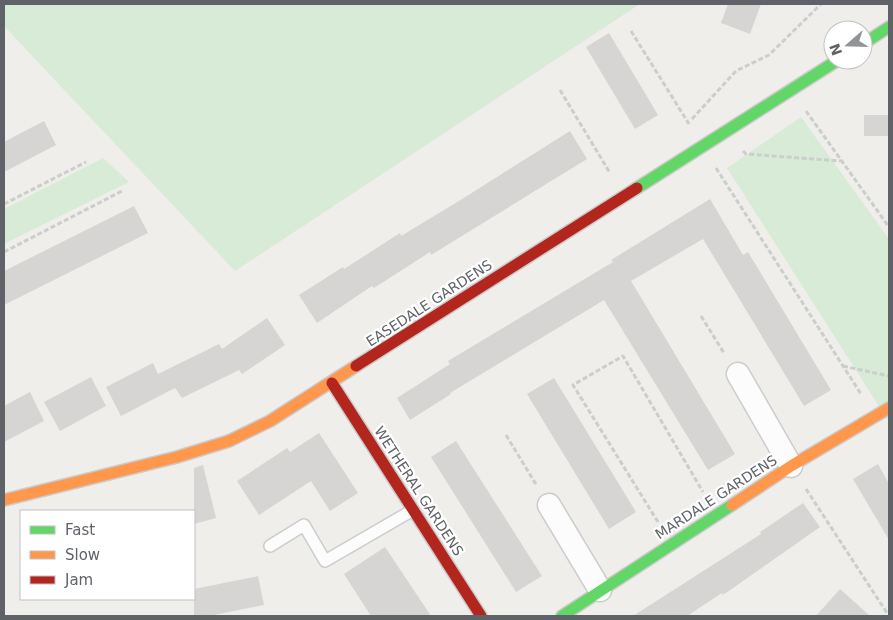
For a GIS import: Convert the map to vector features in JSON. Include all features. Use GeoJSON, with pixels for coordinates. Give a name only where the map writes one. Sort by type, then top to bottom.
{"type":"FeatureCollection","features":[{"type":"Feature","properties":{"kind":"street"},"geometry":{"type":"LineString","coordinates":[[873,37],[889,27]]}},
{"type":"Feature","properties":{"kind":"street","name":"EASEDALE GARDENS"},"geometry":{"type":"LineString","coordinates":[[4,500],[177,457],[229,441],[270,420],[332,383],[823,70]]}},
{"type":"Feature","properties":{"kind":"street"},"geometry":{"type":"LineString","coordinates":[[738,374],[791,466]]}},
{"type":"Feature","properties":{"kind":"street","name":"WETHERAL GARDENS"},"geometry":{"type":"LineString","coordinates":[[332,383],[481,616]]}},
{"type":"Feature","properties":{"kind":"street","name":"MARDALE GARDENS"},"geometry":{"type":"LineString","coordinates":[[562,616],[791,466],[889,408]]}},
{"type":"Feature","properties":{"kind":"street"},"geometry":{"type":"LineString","coordinates":[[549,505],[600,590]]}},
{"type":"Feature","properties":{"kind":"lane"},"geometry":{"type":"LineString","coordinates":[[270,546],[304,524],[325,561],[413,510]]}},
{"type":"Feature","properties":{"kind":"path"},"geometry":{"type":"LineString","coordinates":[[688,123],[736,71],[769,55],[821,4]]}},
{"type":"Feature","properties":{"kind":"path"},"geometry":{"type":"LineString","coordinates":[[631,31],[875,417]]}},
{"type":"Feature","properties":{"kind":"path"},"geometry":{"type":"LineString","coordinates":[[560,90],[624,197]]}},
{"type":"Feature","properties":{"kind":"path"},"geometry":{"type":"LineString","coordinates":[[791,90],[889,227]]}},
{"type":"Feature","properties":{"kind":"path"},"geometry":{"type":"LineString","coordinates":[[728,130],[746,154],[841,162]]}},
{"type":"Feature","properties":{"kind":"path"},"geometry":{"type":"LineString","coordinates":[[4,204],[86,162]]}},
{"type":"Feature","properties":{"kind":"path"},"geometry":{"type":"LineString","coordinates":[[4,252],[124,190]]}},
{"type":"Feature","properties":{"kind":"path"},"geometry":{"type":"LineString","coordinates":[[701,316],[738,374]]}},
{"type":"Feature","properties":{"kind":"path"},"geometry":{"type":"LineString","coordinates":[[671,544],[573,385],[623,356],[717,514]]}},
{"type":"Feature","properties":{"kind":"path"},"geometry":{"type":"LineString","coordinates":[[843,366],[889,376]]}},
{"type":"Feature","properties":{"kind":"path"},"geometry":{"type":"LineString","coordinates":[[506,435],[549,505]]}},
{"type":"Feature","properties":{"kind":"path"},"geometry":{"type":"LineString","coordinates":[[791,466],[889,616]]}},
{"type":"Feature","properties":{"kind":"green space"},"geometry":{"type":"Polygon","coordinates":[[[4,4],[640,4],[235,271],[4,26],[4,4]]]}},
{"type":"Feature","properties":{"kind":"green space"},"geometry":{"type":"Polygon","coordinates":[[[801,117],[889,239],[889,422],[727,168],[801,117]]]}},
{"type":"Feature","properties":{"kind":"green space"},"geometry":{"type":"Polygon","coordinates":[[[103,158],[129,182],[4,244],[4,209],[103,158]]]}},
{"type":"Feature","properties":{"kind":"building"},"geometry":{"type":"Polygon","coordinates":[[[728,4],[761,4],[750,34],[721,23],[728,4]]]}},
{"type":"Feature","properties":{"kind":"building"},"geometry":{"type":"Polygon","coordinates":[[[609,33],[658,115],[635,129],[586,47],[609,33]]]}},
{"type":"Feature","properties":{"kind":"building"},"geometry":{"type":"Polygon","coordinates":[[[864,115],[889,115],[889,136],[864,136],[864,115]]]}},
{"type":"Feature","properties":{"kind":"building"},"geometry":{"type":"Polygon","coordinates":[[[44,121],[56,145],[4,172],[4,142],[44,121]]]}},
{"type":"Feature","properties":{"kind":"building"},"geometry":{"type":"Polygon","coordinates":[[[570,131],[587,159],[431,255],[430,252],[374,288],[372,286],[317,323],[299,295],[400,233],[401,236],[459,201],[570,131]]]}},
{"type":"Feature","properties":{"kind":"building"},"geometry":{"type":"Polygon","coordinates":[[[710,199],[743,255],[748,252],[831,390],[804,406],[703,239],[631,281],[735,454],[708,470],[604,300],[450,393],[410,420],[397,398],[450,364],[448,361],[613,262],[611,260],[710,199]]]}},
{"type":"Feature","properties":{"kind":"building"},"geometry":{"type":"Polygon","coordinates":[[[134,206],[148,233],[4,305],[4,271],[134,206]]]}},
{"type":"Feature","properties":{"kind":"building"},"geometry":{"type":"Polygon","coordinates":[[[267,318],[285,345],[242,374],[239,370],[182,398],[175,388],[121,416],[106,387],[153,363],[158,374],[219,344],[222,349],[267,318]]]}},
{"type":"Feature","properties":{"kind":"building"},"geometry":{"type":"Polygon","coordinates":[[[91,377],[106,406],[60,431],[44,402],[91,377]]]}},
{"type":"Feature","properties":{"kind":"building"},"geometry":{"type":"Polygon","coordinates":[[[554,378],[636,512],[609,529],[527,394],[554,378]]]}},
{"type":"Feature","properties":{"kind":"building"},"geometry":{"type":"Polygon","coordinates":[[[30,392],[44,421],[4,442],[4,406],[30,392]]]}},
{"type":"Feature","properties":{"kind":"building"},"geometry":{"type":"Polygon","coordinates":[[[319,433],[358,493],[330,511],[311,481],[259,515],[237,481],[287,448],[290,452],[319,433]]]}},
{"type":"Feature","properties":{"kind":"building"},"geometry":{"type":"Polygon","coordinates":[[[456,441],[542,576],[516,592],[431,457],[456,441]]]}},
{"type":"Feature","properties":{"kind":"building"},"geometry":{"type":"Polygon","coordinates":[[[878,464],[889,484],[889,540],[853,479],[878,464]]]}},
{"type":"Feature","properties":{"kind":"building"},"geometry":{"type":"Polygon","coordinates":[[[203,465],[216,518],[195,524],[194,510],[194,468],[203,465]]]}},
{"type":"Feature","properties":{"kind":"building"},"geometry":{"type":"Polygon","coordinates":[[[803,503],[820,527],[723,595],[722,593],[687,616],[633,616],[761,534],[760,532],[803,503]]]}},
{"type":"Feature","properties":{"kind":"building"},"geometry":{"type":"Polygon","coordinates":[[[385,547],[431,616],[371,616],[344,574],[385,547]]]}},
{"type":"Feature","properties":{"kind":"building"},"geometry":{"type":"Polygon","coordinates":[[[258,576],[264,605],[209,616],[194,616],[195,589],[258,576]]]}},
{"type":"Feature","properties":{"kind":"building"},"geometry":{"type":"Polygon","coordinates":[[[840,589],[870,616],[816,616],[840,589]]]}},
{"type":"Feature","properties":{"kind":"traffic: fast"},"geometry":{"type":"LineString","coordinates":[[873,37],[889,27]]}},
{"type":"Feature","properties":{"kind":"traffic: fast"},"geometry":{"type":"LineString","coordinates":[[637,188],[823,70]]}},
{"type":"Feature","properties":{"kind":"traffic: fast"},"geometry":{"type":"LineString","coordinates":[[562,616],[732,505]]}},
{"type":"Feature","properties":{"kind":"traffic: slow"},"geometry":{"type":"LineString","coordinates":[[4,500],[177,457],[229,441],[270,421],[356,366]]}},
{"type":"Feature","properties":{"kind":"traffic: slow"},"geometry":{"type":"LineString","coordinates":[[732,505],[791,466],[889,408]]}},
{"type":"Feature","properties":{"kind":"traffic: jam"},"geometry":{"type":"LineString","coordinates":[[356,366],[637,188]]}},
{"type":"Feature","properties":{"kind":"traffic: jam"},"geometry":{"type":"LineString","coordinates":[[332,383],[481,616]]}}]}
